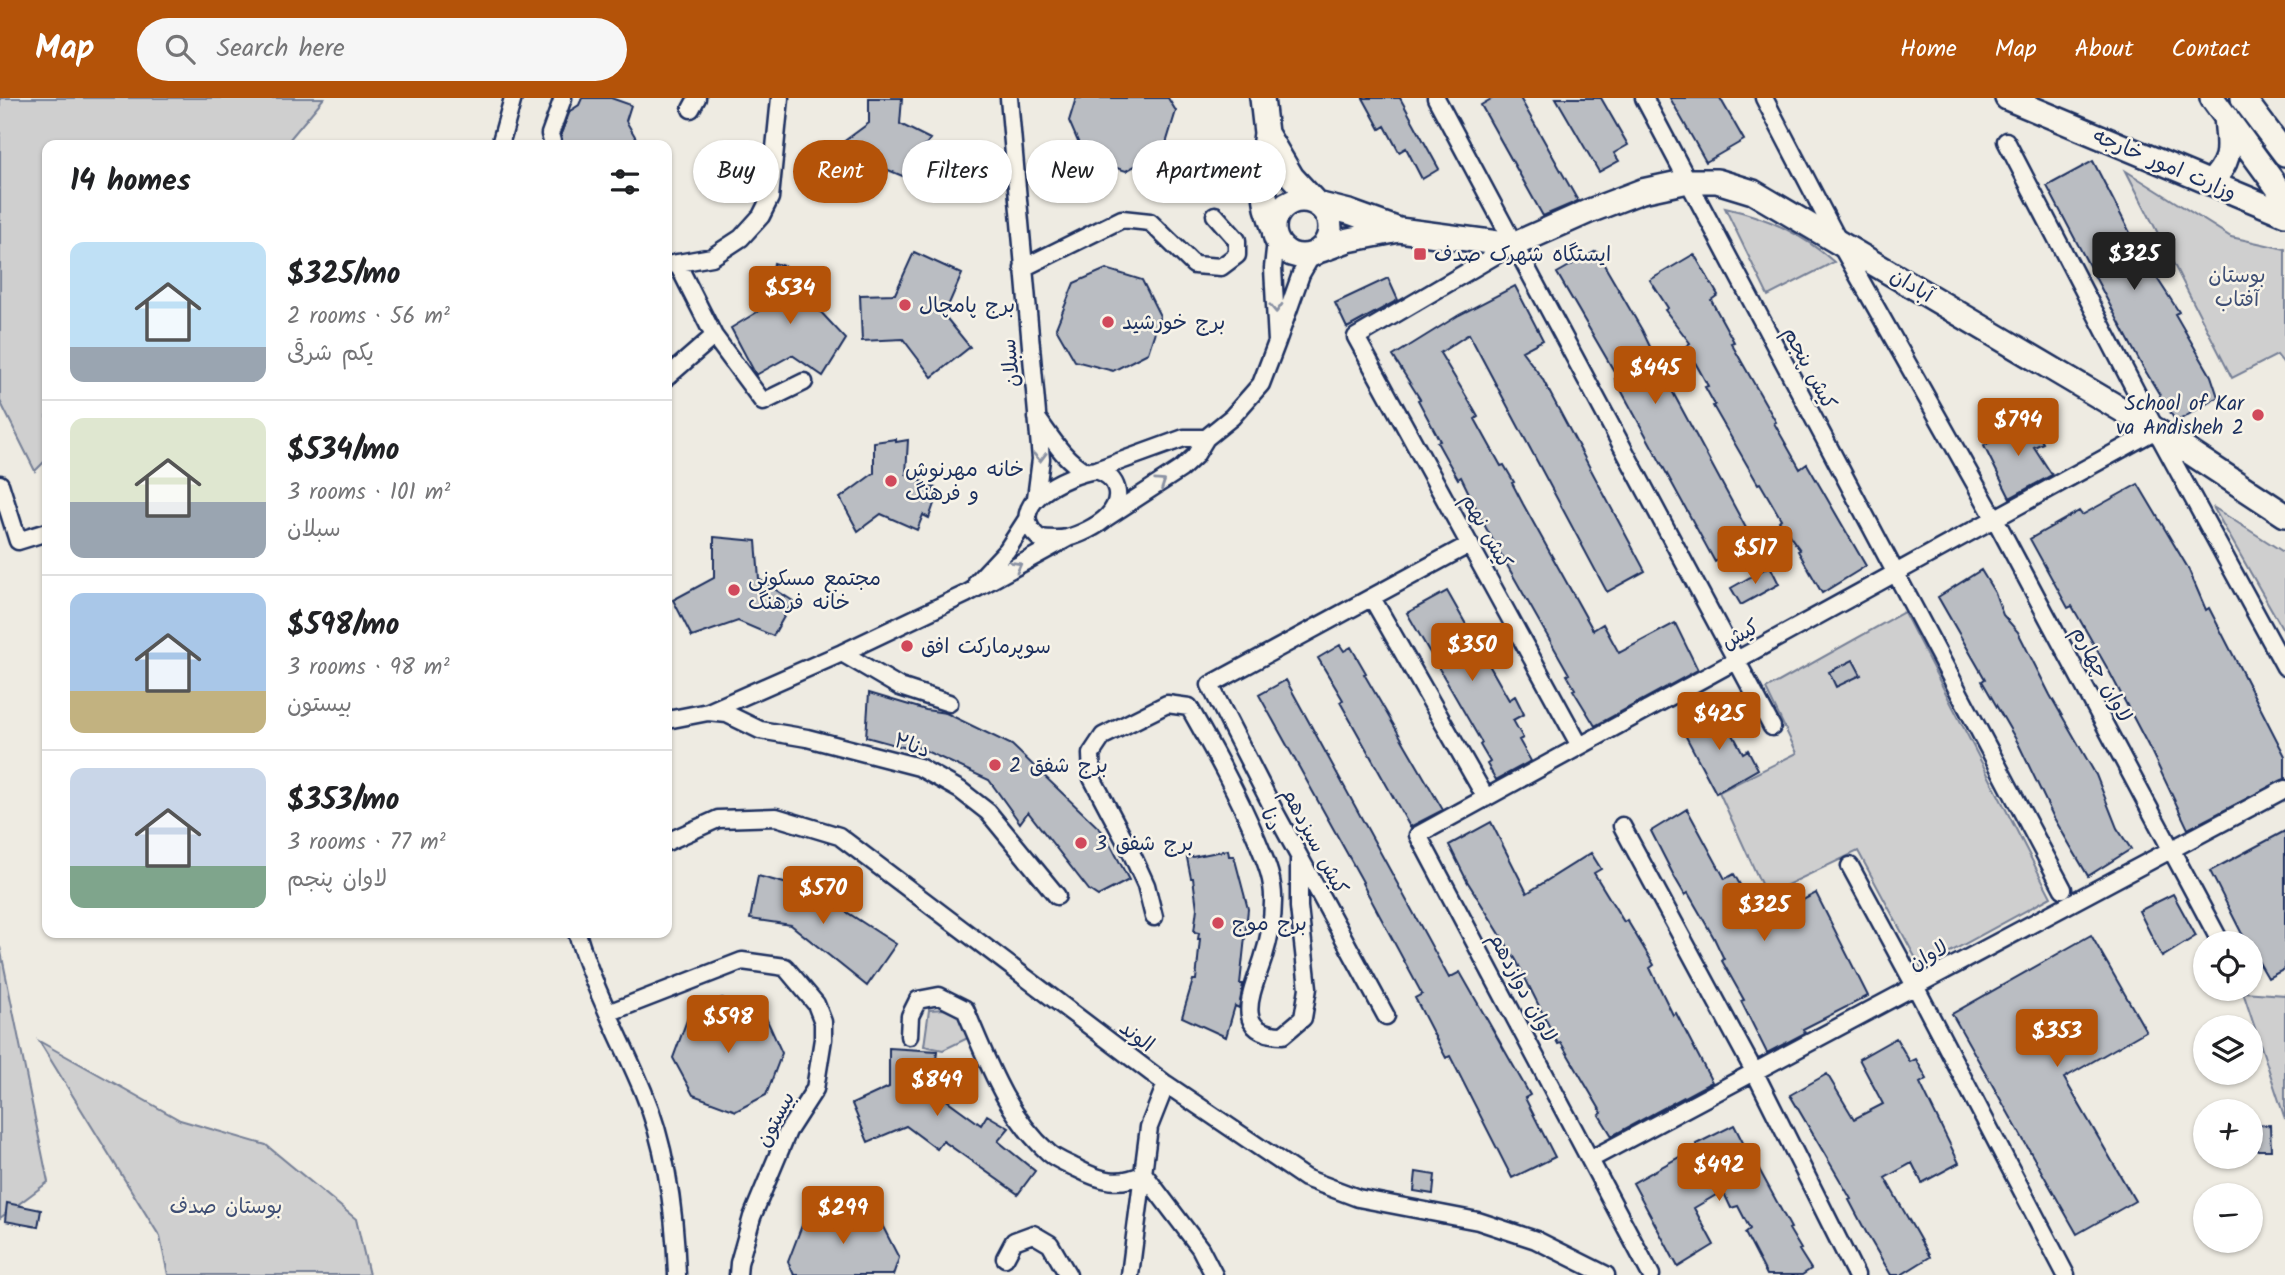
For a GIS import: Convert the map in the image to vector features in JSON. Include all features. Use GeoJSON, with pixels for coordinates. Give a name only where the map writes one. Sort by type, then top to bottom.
{"type":"FeatureCollection","features":[{"type":"Feature","properties":{"kind":"main road"},"geometry":{"type":"LineString","coordinates":[[1262,98],[1266,133],[1261,170],[1267,208],[1282,249],[1301,257],[1348,240],[1399,230]]}},
{"type":"Feature","properties":{"kind":"main road","name":"وزارت امور خارجه"},"geometry":{"type":"LineString","coordinates":[[2007,98],[2285,215]]}},
{"type":"Feature","properties":{"kind":"main road"},"geometry":{"type":"LineString","coordinates":[[2243,98],[2285,154]]}},
{"type":"Feature","properties":{"kind":"main road"},"geometry":{"type":"LineString","coordinates":[[2210,183],[2224,168],[2228,154],[2219,107]]}},
{"type":"Feature","properties":{"kind":"main road"},"geometry":{"type":"LineString","coordinates":[[2219,107],[2285,198]]}},
{"type":"Feature","properties":{"kind":"main road"},"geometry":{"type":"LineString","coordinates":[[1266,133],[1292,177],[1325,211],[1330,221],[1327,241],[1316,252]]}},
{"type":"Feature","properties":{"kind":"main road","name":"آبادان"},"geometry":{"type":"LineString","coordinates":[[1513,245],[1643,191],[1688,181],[1717,181],[1754,192],[2156,430],[2285,515]]}},
{"type":"Feature","properties":{"kind":"main road"},"geometry":{"type":"LineString","coordinates":[[1275,235],[1275,220],[1280,210],[1287,203],[1308,200],[1399,230],[1513,245]]}},
{"type":"Feature","properties":{"kind":"street"},"geometry":{"type":"LineString","coordinates":[[501,140],[513,98]]}},
{"type":"Feature","properties":{"kind":"street"},"geometry":{"type":"LineString","coordinates":[[551,140],[550,134],[563,98]]}},
{"type":"Feature","properties":{"kind":"street"},"geometry":{"type":"LineString","coordinates":[[780,98],[770,198],[761,216],[741,238],[712,257],[672,264],[713,336],[763,402],[804,382]]}},
{"type":"Feature","properties":{"kind":"street","name":"سبلان"},"geometry":{"type":"LineString","coordinates":[[1009,98],[1041,459],[1036,498],[1031,503],[1027,519]]}},
{"type":"Feature","properties":{"kind":"street"},"geometry":{"type":"LineString","coordinates":[[1437,98],[1772,727]]}},
{"type":"Feature","properties":{"kind":"street","name":"کیش پنجم"},"geometry":{"type":"LineString","coordinates":[[1644,98],[2063,889]]}},
{"type":"Feature","properties":{"kind":"street","name":"لاوان چهارم"},"geometry":{"type":"LineString","coordinates":[[1764,98],[1839,242],[1994,519],[2215,931]]}},
{"type":"Feature","properties":{"kind":"street"},"geometry":{"type":"LineString","coordinates":[[2006,141],[2156,430],[2285,667]]}},
{"type":"Feature","properties":{"kind":"street"},"geometry":{"type":"LineString","coordinates":[[1023,268],[1122,219],[1150,222],[1194,265],[1222,267],[1237,255],[1237,240],[1215,215]]}},
{"type":"Feature","properties":{"kind":"street"},"geometry":{"type":"LineString","coordinates":[[1275,235],[1273,268],[1277,342]]}},
{"type":"Feature","properties":{"kind":"street","name":"آبادان"},"geometry":{"type":"LineString","coordinates":[[1356,337],[1513,245]]}},
{"type":"Feature","properties":{"kind":"street"},"geometry":{"type":"LineString","coordinates":[[672,719],[708,712],[966,594],[1106,518],[1181,469],[1195,456],[1206,438],[1232,417],[1261,384],[1301,274],[1316,252]]}},
{"type":"Feature","properties":{"kind":"street"},"geometry":{"type":"LineString","coordinates":[[672,373],[713,336]]}},
{"type":"Feature","properties":{"kind":"street","name":"کیش نهم"},"geometry":{"type":"LineString","coordinates":[[1356,337],[1580,746]]}},
{"type":"Feature","properties":{"kind":"street"},"geometry":{"type":"LineString","coordinates":[[1036,416],[1057,446],[1077,467],[1104,473],[1114,480],[1118,491],[1117,502],[1106,518]]}},
{"type":"Feature","properties":{"kind":"street","name":"کیش"},"geometry":{"type":"LineString","coordinates":[[1418,835],[2156,430]]}},
{"type":"Feature","properties":{"kind":"street"},"geometry":{"type":"LineString","coordinates":[[1036,498],[1055,485],[1091,471],[1184,439],[1206,438]]}},
{"type":"Feature","properties":{"kind":"street"},"geometry":{"type":"LineString","coordinates":[[0,484],[18,541],[42,533]]}},
{"type":"Feature","properties":{"kind":"street"},"geometry":{"type":"LineString","coordinates":[[1027,519],[1029,530],[1039,538],[1068,538]]}},
{"type":"Feature","properties":{"kind":"street"},"geometry":{"type":"LineString","coordinates":[[966,594],[1007,551],[1027,519]]}},
{"type":"Feature","properties":{"kind":"street"},"geometry":{"type":"LineString","coordinates":[[1470,544],[1372,598],[1486,798]]}},
{"type":"Feature","properties":{"kind":"street","name":"کیش سیزدهم"},"geometry":{"type":"LineString","coordinates":[[1372,598],[1210,685],[1386,1016]]}},
{"type":"Feature","properties":{"kind":"street"},"geometry":{"type":"LineString","coordinates":[[842,653],[901,687],[949,703]]}},
{"type":"Feature","properties":{"kind":"street","name":"دنا"},"geometry":{"type":"LineString","coordinates":[[1154,917],[1146,885],[1092,778],[1091,754],[1103,736],[1167,704],[1189,708],[1240,797],[1270,871],[1274,898],[1272,925],[1263,960],[1251,989],[1249,1009],[1254,1025],[1267,1034],[1283,1035],[1303,1018],[1308,988],[1299,907],[1299,856]]}},
{"type":"Feature","properties":{"kind":"street","name":"دنا۲"},"geometry":{"type":"LineString","coordinates":[[708,712],[727,714],[760,730],[807,738],[919,767],[960,790],[988,812],[1057,896]]}},
{"type":"Feature","properties":{"kind":"street","name":"لاوان"},"geometry":{"type":"LineString","coordinates":[[1591,1159],[2285,789]]}},
{"type":"Feature","properties":{"kind":"street","name":"الوند"},"geometry":{"type":"LineString","coordinates":[[672,840],[718,819],[776,817],[839,836],[1166,1084],[1306,1178],[1358,1198],[1489,1225],[1536,1240],[1606,1275]]}},
{"type":"Feature","properties":{"kind":"street"},"geometry":{"type":"LineString","coordinates":[[1622,826],[1755,1073],[1856,1275]]}},
{"type":"Feature","properties":{"kind":"street","name":"لاوان دوازدهم"},"geometry":{"type":"LineString","coordinates":[[1418,835],[1651,1275]]}},
{"type":"Feature","properties":{"kind":"street"},"geometry":{"type":"LineString","coordinates":[[1850,866],[2067,1275]]}},
{"type":"Feature","properties":{"kind":"street"},"geometry":{"type":"LineString","coordinates":[[579,938],[587,966],[644,1094],[661,1144],[676,1235],[677,1275]]}},
{"type":"Feature","properties":{"kind":"street","name":"بیستون"},"geometry":{"type":"LineString","coordinates":[[608,1013],[742,961],[786,967],[816,1004],[823,1022],[823,1039],[815,1089],[788,1132],[751,1217],[738,1275]]}},
{"type":"Feature","properties":{"kind":"street"},"geometry":{"type":"LineString","coordinates":[[909,1036],[910,1016],[918,1000],[939,996],[965,1009],[998,1085],[1021,1121],[1050,1154],[1096,1178],[1127,1182],[1144,1174]]}},
{"type":"Feature","properties":{"kind":"street"},"geometry":{"type":"LineString","coordinates":[[1130,1275],[1149,1127],[1166,1084]]}},
{"type":"Feature","properties":{"kind":"street"},"geometry":{"type":"LineString","coordinates":[[1144,1174],[1200,1248],[1214,1275]]}},
{"type":"Feature","properties":{"kind":"street"},"geometry":{"type":"LineString","coordinates":[[1005,1258],[1014,1241],[1032,1234],[1050,1244],[1068,1275]]}},
{"type":"Feature","properties":{"kind":"green space"},"geometry":{"type":"Polygon","coordinates":[[[0,98],[324,98],[289,140],[42,140],[42,464],[35,471],[0,401],[0,98]]]}},
{"type":"Feature","properties":{"kind":"green space","name":"بوستان آفتاب"},"geometry":{"type":"Polygon","coordinates":[[[2126,171],[2231,237],[2285,249],[2285,365],[2277,355],[2232,378],[2126,171]]]}},
{"type":"Feature","properties":{"kind":"green space"},"geometry":{"type":"Polygon","coordinates":[[[1725,208],[1783,227],[1834,262],[1768,296],[1725,208]]]}},
{"type":"Feature","properties":{"kind":"green space"},"geometry":{"type":"Polygon","coordinates":[[[2213,507],[2285,553],[2285,633],[2213,507]]]}},
{"type":"Feature","properties":{"kind":"green space"},"geometry":{"type":"Polygon","coordinates":[[[1904,612],[2051,897],[1921,968],[1858,851],[1766,895],[1719,792],[1797,753],[1766,689],[1904,612]]]}},
{"type":"Feature","properties":{"kind":"green space"},"geometry":{"type":"Polygon","coordinates":[[[0,947],[48,1182],[0,1218],[0,947]]]}},
{"type":"Feature","properties":{"kind":"green space"},"geometry":{"type":"Polygon","coordinates":[[[2263,993],[2285,995],[2285,1119],[2263,1052],[2263,1015],[2251,1015],[2246,1001],[2263,1001],[2263,993]]]}},
{"type":"Feature","properties":{"kind":"green space"},"geometry":{"type":"Polygon","coordinates":[[[945,1009],[964,1019],[972,1036],[943,1050],[924,1046],[929,1010],[945,1009]]]}},
{"type":"Feature","properties":{"kind":"green space","name":"بوستان صدف"},"geometry":{"type":"Polygon","coordinates":[[[39,1041],[180,1120],[266,1145],[356,1219],[369,1275],[168,1275],[160,1237],[39,1041]]]}},
{"type":"Feature","properties":{"kind":"building"},"geometry":{"type":"Polygon","coordinates":[[[582,98],[611,98],[631,105],[626,121],[637,140],[562,140],[561,134],[570,111],[579,105],[582,98]]]}},
{"type":"Feature","properties":{"kind":"building"},"geometry":{"type":"Polygon","coordinates":[[[869,98],[902,98],[900,124],[930,139],[902,140],[902,176],[888,170],[888,140],[846,140],[869,123],[869,98]]]}},
{"type":"Feature","properties":{"kind":"building"},"geometry":{"type":"Polygon","coordinates":[[[1076,98],[1168,98],[1176,111],[1167,140],[1132,140],[1132,168],[1126,171],[1118,168],[1118,140],[1077,140],[1069,121],[1076,98]]]}},
{"type":"Feature","properties":{"kind":"building"},"geometry":{"type":"Polygon","coordinates":[[[1363,98],[1400,98],[1439,169],[1422,179],[1406,148],[1399,152],[1385,126],[1380,129],[1363,98]]]}},
{"type":"Feature","properties":{"kind":"building"},"geometry":{"type":"Polygon","coordinates":[[[1493,98],[1520,98],[1578,201],[1543,216],[1481,105],[1493,98]]]}},
{"type":"Feature","properties":{"kind":"building"},"geometry":{"type":"Polygon","coordinates":[[[1556,98],[1601,98],[1628,145],[1614,153],[1619,161],[1599,172],[1556,98]]]}},
{"type":"Feature","properties":{"kind":"building"},"geometry":{"type":"Polygon","coordinates":[[[1670,98],[1720,98],[1744,140],[1706,162],[1670,98]]]}},
{"type":"Feature","properties":{"kind":"building"},"geometry":{"type":"Polygon","coordinates":[[[2093,161],[2140,252],[2179,312],[2175,314],[2211,376],[2218,397],[2176,422],[2140,362],[2047,186],[2093,161]]]}},
{"type":"Feature","properties":{"kind":"building"},"geometry":{"type":"Polygon","coordinates":[[[1596,251],[1642,330],[1753,541],[1715,562],[1615,379],[1618,378],[1557,273],[1596,251]]]}},
{"type":"Feature","properties":{"kind":"building","name":"برج پامچال"},"geometry":{"type":"Polygon","coordinates":[[[914,252],[962,274],[944,315],[970,347],[932,377],[903,339],[862,341],[860,295],[895,294],[914,252]]]}},
{"type":"Feature","properties":{"kind":"building"},"geometry":{"type":"Polygon","coordinates":[[[1694,254],[1718,295],[1711,300],[1734,342],[1731,343],[1776,422],[1774,423],[1800,469],[1807,464],[1866,566],[1822,593],[1798,551],[1800,550],[1779,521],[1781,519],[1713,406],[1715,405],[1705,387],[1708,386],[1686,346],[1690,343],[1665,310],[1668,308],[1650,280],[1694,254]]]}},
{"type":"Feature","properties":{"kind":"building"},"geometry":{"type":"Polygon","coordinates":[[[774,263],[818,277],[818,309],[846,339],[823,376],[792,355],[756,375],[731,328],[767,306],[774,263]]]}},
{"type":"Feature","properties":{"kind":"building","name":"برج خورشید"},"geometry":{"type":"Polygon","coordinates":[[[1106,269],[1142,280],[1160,316],[1148,353],[1113,371],[1075,361],[1056,328],[1074,283],[1106,269]]]}},
{"type":"Feature","properties":{"kind":"building"},"geometry":{"type":"Polygon","coordinates":[[[1388,278],[1398,300],[1347,328],[1335,303],[1388,278]]]}},
{"type":"Feature","properties":{"kind":"building"},"geometry":{"type":"Polygon","coordinates":[[[1515,286],[1543,340],[1522,351],[1542,378],[1645,571],[1607,592],[1469,334],[1440,353],[1478,417],[1475,419],[1501,466],[1504,465],[1514,482],[1512,483],[1523,504],[1593,630],[1603,624],[1619,653],[1675,623],[1698,670],[1595,726],[1573,690],[1575,689],[1567,675],[1569,674],[1486,528],[1461,477],[1458,479],[1437,442],[1440,441],[1418,400],[1420,399],[1393,356],[1459,315],[1515,286]]]}},
{"type":"Feature","properties":{"kind":"building"},"geometry":{"type":"Polygon","coordinates":[[[2029,418],[2043,443],[2034,447],[2052,475],[2010,498],[1984,446],[2029,418]]]}},
{"type":"Feature","properties":{"kind":"building","name":"خانه مهرنوش و فرهنگ"},"geometry":{"type":"Polygon","coordinates":[[[896,439],[896,442],[908,440],[906,474],[935,488],[928,499],[935,501],[929,518],[923,515],[917,530],[881,514],[858,531],[840,498],[874,473],[874,442],[896,439]]]}},
{"type":"Feature","properties":{"kind":"building"},"geometry":{"type":"Polygon","coordinates":[[[2138,484],[2188,568],[2206,610],[2209,608],[2285,756],[2285,779],[2188,829],[2110,673],[2072,606],[2068,608],[2030,539],[2079,511],[2082,515],[2138,484]]]}},
{"type":"Feature","properties":{"kind":"building","name":"مجتمع مسکونی خانه فرهنگ"},"geometry":{"type":"Polygon","coordinates":[[[714,537],[756,541],[759,579],[793,601],[773,636],[738,621],[692,637],[673,600],[714,578],[714,537]]]}},
{"type":"Feature","properties":{"kind":"building"},"geometry":{"type":"Polygon","coordinates":[[[1770,566],[1779,584],[1741,605],[1731,588],[1770,566]]]}},
{"type":"Feature","properties":{"kind":"building"},"geometry":{"type":"Polygon","coordinates":[[[1981,570],[1995,593],[2003,615],[2018,632],[2096,775],[2117,828],[2131,849],[2088,876],[2054,818],[2018,743],[1982,681],[1985,679],[1938,597],[1981,570]]]}},
{"type":"Feature","properties":{"kind":"building"},"geometry":{"type":"Polygon","coordinates":[[[1447,591],[1509,700],[1515,696],[1524,714],[1513,720],[1523,738],[1519,740],[1531,761],[1496,780],[1487,764],[1490,762],[1480,745],[1482,743],[1407,613],[1447,591]]]}},
{"type":"Feature","properties":{"kind":"building"},"geometry":{"type":"Polygon","coordinates":[[[1340,645],[1344,651],[1351,647],[1443,810],[1410,827],[1318,658],[1340,645]]]}},
{"type":"Feature","properties":{"kind":"building"},"geometry":{"type":"Polygon","coordinates":[[[1853,660],[1861,675],[1836,687],[1829,672],[1853,660]]]}},
{"type":"Feature","properties":{"kind":"building"},"geometry":{"type":"Polygon","coordinates":[[[1286,680],[1449,978],[1460,972],[1530,1095],[1525,1098],[1555,1157],[1512,1178],[1450,1056],[1446,1058],[1415,998],[1422,994],[1259,695],[1286,680]]]}},
{"type":"Feature","properties":{"kind":"building"},"geometry":{"type":"Polygon","coordinates":[[[869,693],[926,710],[946,713],[1012,745],[1105,834],[1129,880],[1098,896],[1089,890],[1028,812],[1020,823],[989,780],[913,745],[910,749],[866,737],[869,693]]]}},
{"type":"Feature","properties":{"kind":"building"},"geometry":{"type":"Polygon","coordinates":[[[1720,711],[1743,753],[1748,750],[1758,769],[1716,793],[1683,731],[1720,711]]]}},
{"type":"Feature","properties":{"kind":"building"},"geometry":{"type":"Polygon","coordinates":[[[1687,809],[1725,879],[1734,874],[1761,922],[1816,893],[1868,996],[1803,1029],[1805,1033],[1767,1053],[1741,1001],[1744,1000],[1722,961],[1724,959],[1714,938],[1688,893],[1685,895],[1651,831],[1687,809]]]}},
{"type":"Feature","properties":{"kind":"building"},"geometry":{"type":"Polygon","coordinates":[[[1491,822],[1527,893],[1591,853],[1601,869],[1594,873],[1654,965],[1650,968],[1673,1015],[1676,1013],[1712,1082],[1612,1136],[1599,1115],[1602,1113],[1561,1043],[1558,1044],[1516,960],[1467,881],[1449,845],[1491,822]]]}},
{"type":"Feature","properties":{"kind":"building"},"geometry":{"type":"Polygon","coordinates":[[[2285,831],[2285,969],[2268,978],[2263,969],[2263,931],[2240,931],[2210,871],[2285,831]]]}},
{"type":"Feature","properties":{"kind":"building"},"geometry":{"type":"Polygon","coordinates":[[[1228,850],[1229,856],[1234,856],[1248,909],[1239,1008],[1235,1006],[1226,1037],[1182,1017],[1193,980],[1196,980],[1200,939],[1199,933],[1194,932],[1197,908],[1187,858],[1228,850]]]}},
{"type":"Feature","properties":{"kind":"building"},"geometry":{"type":"Polygon","coordinates":[[[758,876],[814,891],[896,944],[867,986],[791,925],[750,919],[758,876]]]}},
{"type":"Feature","properties":{"kind":"building"},"geometry":{"type":"Polygon","coordinates":[[[2173,894],[2193,931],[2193,938],[2162,957],[2139,911],[2173,894]]]}},
{"type":"Feature","properties":{"kind":"building"},"geometry":{"type":"Polygon","coordinates":[[[2091,935],[2146,1031],[2064,1078],[2135,1201],[2077,1234],[1952,1014],[2091,935]]]}},
{"type":"Feature","properties":{"kind":"building"},"geometry":{"type":"Polygon","coordinates":[[[722,998],[766,1018],[782,1053],[766,1095],[736,1111],[693,1095],[673,1058],[690,1012],[722,998]]]}},
{"type":"Feature","properties":{"kind":"building"},"geometry":{"type":"Polygon","coordinates":[[[1896,1038],[1910,1062],[1916,1059],[1927,1079],[1920,1083],[1959,1163],[1922,1183],[1912,1163],[1885,1178],[1930,1257],[1901,1275],[1891,1275],[1849,1200],[1851,1199],[1790,1095],[1827,1074],[1854,1119],[1883,1104],[1859,1059],[1896,1038]]]}},
{"type":"Feature","properties":{"kind":"building"},"geometry":{"type":"Polygon","coordinates":[[[889,1048],[937,1051],[933,1090],[981,1125],[987,1115],[1009,1128],[998,1141],[1035,1171],[1018,1194],[943,1141],[937,1149],[906,1126],[868,1142],[852,1104],[889,1087],[889,1048]]]}},
{"type":"Feature","properties":{"kind":"building"},"geometry":{"type":"Polygon","coordinates":[[[1734,1125],[1811,1269],[1802,1275],[1767,1275],[1745,1233],[1750,1229],[1738,1206],[1731,1208],[1723,1191],[1694,1208],[1714,1245],[1678,1267],[1633,1183],[1697,1147],[1696,1144],[1734,1125]]]}},
{"type":"Feature","properties":{"kind":"building"},"geometry":{"type":"Polygon","coordinates":[[[2263,1125],[2270,1125],[2271,1150],[2263,1150],[2263,1125]]]}},
{"type":"Feature","properties":{"kind":"building"},"geometry":{"type":"Polygon","coordinates":[[[1416,1172],[1435,1175],[1433,1194],[1414,1191],[1416,1172]]]}},
{"type":"Feature","properties":{"kind":"building"},"geometry":{"type":"Polygon","coordinates":[[[7,1203],[41,1210],[38,1227],[5,1221],[7,1203]]]}},
{"type":"Feature","properties":{"kind":"building"},"geometry":{"type":"Polygon","coordinates":[[[837,1205],[880,1221],[899,1258],[893,1275],[794,1275],[788,1262],[804,1220],[837,1205]]]}},
{"type":"Feature","properties":{"kind":"place","name":"ایستگاه شهرک صدف"},"geometry":{"type":"Point","coordinates":[1420,254]}},
{"type":"Feature","properties":{"kind":"place","name":"برج پامچال"},"geometry":{"type":"Point","coordinates":[905,305]}},
{"type":"Feature","properties":{"kind":"place","name":"برج خورشید"},"geometry":{"type":"Point","coordinates":[1108,322]}},
{"type":"Feature","properties":{"kind":"place","name":"School of Kar va Andisheh 2"},"geometry":{"type":"Point","coordinates":[2258,415]}},
{"type":"Feature","properties":{"kind":"place","name":"خانه مهرنوش و فرهنگ"},"geometry":{"type":"Point","coordinates":[891,481]}},
{"type":"Feature","properties":{"kind":"place","name":"مجتمع مسکونی خانه فرهنگ"},"geometry":{"type":"Point","coordinates":[734,590]}},
{"type":"Feature","properties":{"kind":"place","name":"سوپرمارکت افق"},"geometry":{"type":"Point","coordinates":[907,646]}},
{"type":"Feature","properties":{"kind":"place","name":"برج شفق 2"},"geometry":{"type":"Point","coordinates":[995,765]}},
{"type":"Feature","properties":{"kind":"place","name":"برج شفق 3"},"geometry":{"type":"Point","coordinates":[1081,843]}},
{"type":"Feature","properties":{"kind":"place","name":"برج موج"},"geometry":{"type":"Point","coordinates":[1218,923]}}]}
